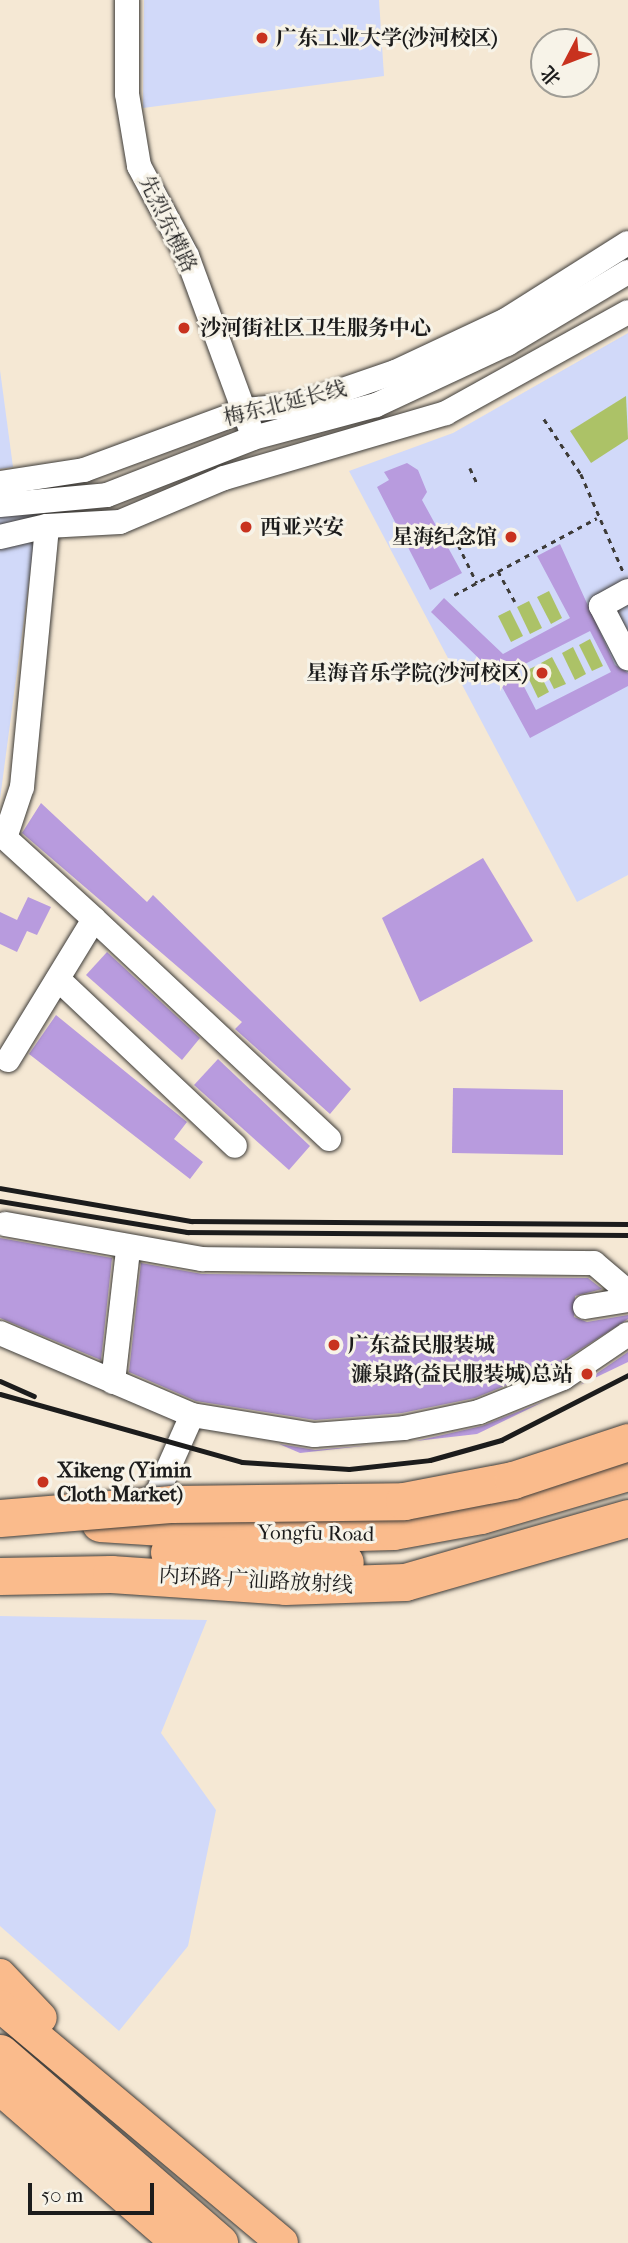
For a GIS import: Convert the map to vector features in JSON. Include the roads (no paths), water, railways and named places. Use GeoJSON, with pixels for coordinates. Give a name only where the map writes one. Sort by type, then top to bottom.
{"type":"FeatureCollection","features":[{"type":"Feature","properties":{"kind":"highway"},"geometry":{"type":"LineString","coordinates":[[0,1518],[161,1504],[404,1501],[513,1480],[628,1442]]}},
{"type":"Feature","properties":{"kind":"highway"},"geometry":{"type":"LineString","coordinates":[[0,1553],[96,1548],[364,1561],[452,1548],[628,1498]]}},
{"type":"Feature","properties":{"kind":"highway","name":"内环路-广汕路放射线"},"geometry":{"type":"LineString","coordinates":[[0,1576],[111,1574],[328,1587],[405,1582],[628,1518]]}},
{"type":"Feature","properties":{"kind":"highway"},"geometry":{"type":"LineString","coordinates":[[0,1525],[159,1525],[253,1533]]}},
{"type":"Feature","properties":{"kind":"highway"},"geometry":{"type":"LineString","coordinates":[[0,2033],[91,2127]]}},
{"type":"Feature","properties":{"kind":"highway"},"geometry":{"type":"LineString","coordinates":[[0,2053],[91,2127],[219,2243]]}},
{"type":"Feature","properties":{"kind":"main road","name":"Yongfu Road"},"geometry":{"type":"LineString","coordinates":[[0,1507],[107,1499],[152,1505],[253,1533],[352,1537],[437,1528],[628,1475]]}},
{"type":"Feature","properties":{"kind":"main road"},"geometry":{"type":"LineString","coordinates":[[0,1591],[398,1597],[628,1532]]}},
{"type":"Feature","properties":{"kind":"main road"},"geometry":{"type":"LineString","coordinates":[[0,1975],[122,2107]]}},
{"type":"Feature","properties":{"kind":"main road"},"geometry":{"type":"LineString","coordinates":[[0,2006],[282,2243]]}},
{"type":"Feature","properties":{"kind":"main road"},"geometry":{"type":"LineString","coordinates":[[0,2089],[177,2243]]}},
{"type":"Feature","properties":{"kind":"street","name":"先烈东横路"},"geometry":{"type":"LineString","coordinates":[[127,0],[127,94],[139,166],[187,256],[246,410],[253,438]]}},
{"type":"Feature","properties":{"kind":"street","name":"梅东北延长线"},"geometry":{"type":"LineString","coordinates":[[0,483],[84,470],[246,410],[299,405],[395,372],[506,320],[628,243]]}},
{"type":"Feature","properties":{"kind":"street","name":"梅东北延长线"},"geometry":{"type":"LineString","coordinates":[[0,505],[107,495],[253,438],[376,405],[443,377],[628,272]]}},
{"type":"Feature","properties":{"kind":"street"},"geometry":{"type":"LineString","coordinates":[[0,537],[47,526],[120,522],[225,478],[446,413],[628,312]]}},
{"type":"Feature","properties":{"kind":"street"},"geometry":{"type":"LineString","coordinates":[[107,495],[120,522]]}},
{"type":"Feature","properties":{"kind":"street"},"geometry":{"type":"LineString","coordinates":[[47,526],[22,787],[5,838],[329,1139]]}},
{"type":"Feature","properties":{"kind":"street"},"geometry":{"type":"LineString","coordinates":[[628,592],[601,606],[628,658]]}},
{"type":"Feature","properties":{"kind":"street"},"geometry":{"type":"LineString","coordinates":[[8,1060],[94,919]]}},
{"type":"Feature","properties":{"kind":"street"},"geometry":{"type":"LineString","coordinates":[[58,979],[235,1146]]}},
{"type":"Feature","properties":{"kind":"street"},"geometry":{"type":"LineString","coordinates":[[5,1224],[128,1250],[360,1265],[594,1262],[628,1292]]}},
{"type":"Feature","properties":{"kind":"street"},"geometry":{"type":"LineString","coordinates":[[113,1382],[128,1250]]}},
{"type":"Feature","properties":{"kind":"street"},"geometry":{"type":"LineString","coordinates":[[585,1307],[628,1300]]}},
{"type":"Feature","properties":{"kind":"street"},"geometry":{"type":"LineString","coordinates":[[0,1333],[192,1415],[314,1435],[440,1422],[563,1378],[628,1334]]}},
{"type":"Feature","properties":{"kind":"street"},"geometry":{"type":"LineString","coordinates":[[152,1505],[192,1415]]}},
{"type":"Feature","properties":{"kind":"railway"},"geometry":{"type":"LineString","coordinates":[[0,1188],[191,1221],[628,1224]]}},
{"type":"Feature","properties":{"kind":"railway"},"geometry":{"type":"LineString","coordinates":[[0,1201],[187,1232],[628,1235]]}},
{"type":"Feature","properties":{"kind":"railway"},"geometry":{"type":"LineString","coordinates":[[0,1394],[242,1462],[349,1469],[430,1460],[501,1440],[628,1375]]}},
{"type":"Feature","properties":{"kind":"railway"},"geometry":{"type":"LineString","coordinates":[[0,1381],[34,1396]]}},
{"type":"Feature","properties":{"kind":"place","name":"广东工业大学(沙河校区)"},"geometry":{"type":"Point","coordinates":[262,38]}},
{"type":"Feature","properties":{"kind":"place","name":"沙河街社区卫生服务中心"},"geometry":{"type":"Point","coordinates":[184,328]}},
{"type":"Feature","properties":{"kind":"place","name":"西亚兴安"},"geometry":{"type":"Point","coordinates":[246,527]}},
{"type":"Feature","properties":{"kind":"place","name":"星海纪念馆"},"geometry":{"type":"Point","coordinates":[511,537]}},
{"type":"Feature","properties":{"kind":"place","name":"星海音乐学院(沙河校区)"},"geometry":{"type":"Point","coordinates":[542,673]}},
{"type":"Feature","properties":{"kind":"place","name":"广东益民服装城"},"geometry":{"type":"Point","coordinates":[334,1345]}},
{"type":"Feature","properties":{"kind":"place","name":"濂泉路(益民服装城)总站"},"geometry":{"type":"Point","coordinates":[587,1374]}},
{"type":"Feature","properties":{"kind":"place","name":"Xikeng (Yimin Cloth Market)"},"geometry":{"type":"Point","coordinates":[43,1482]}}]}
